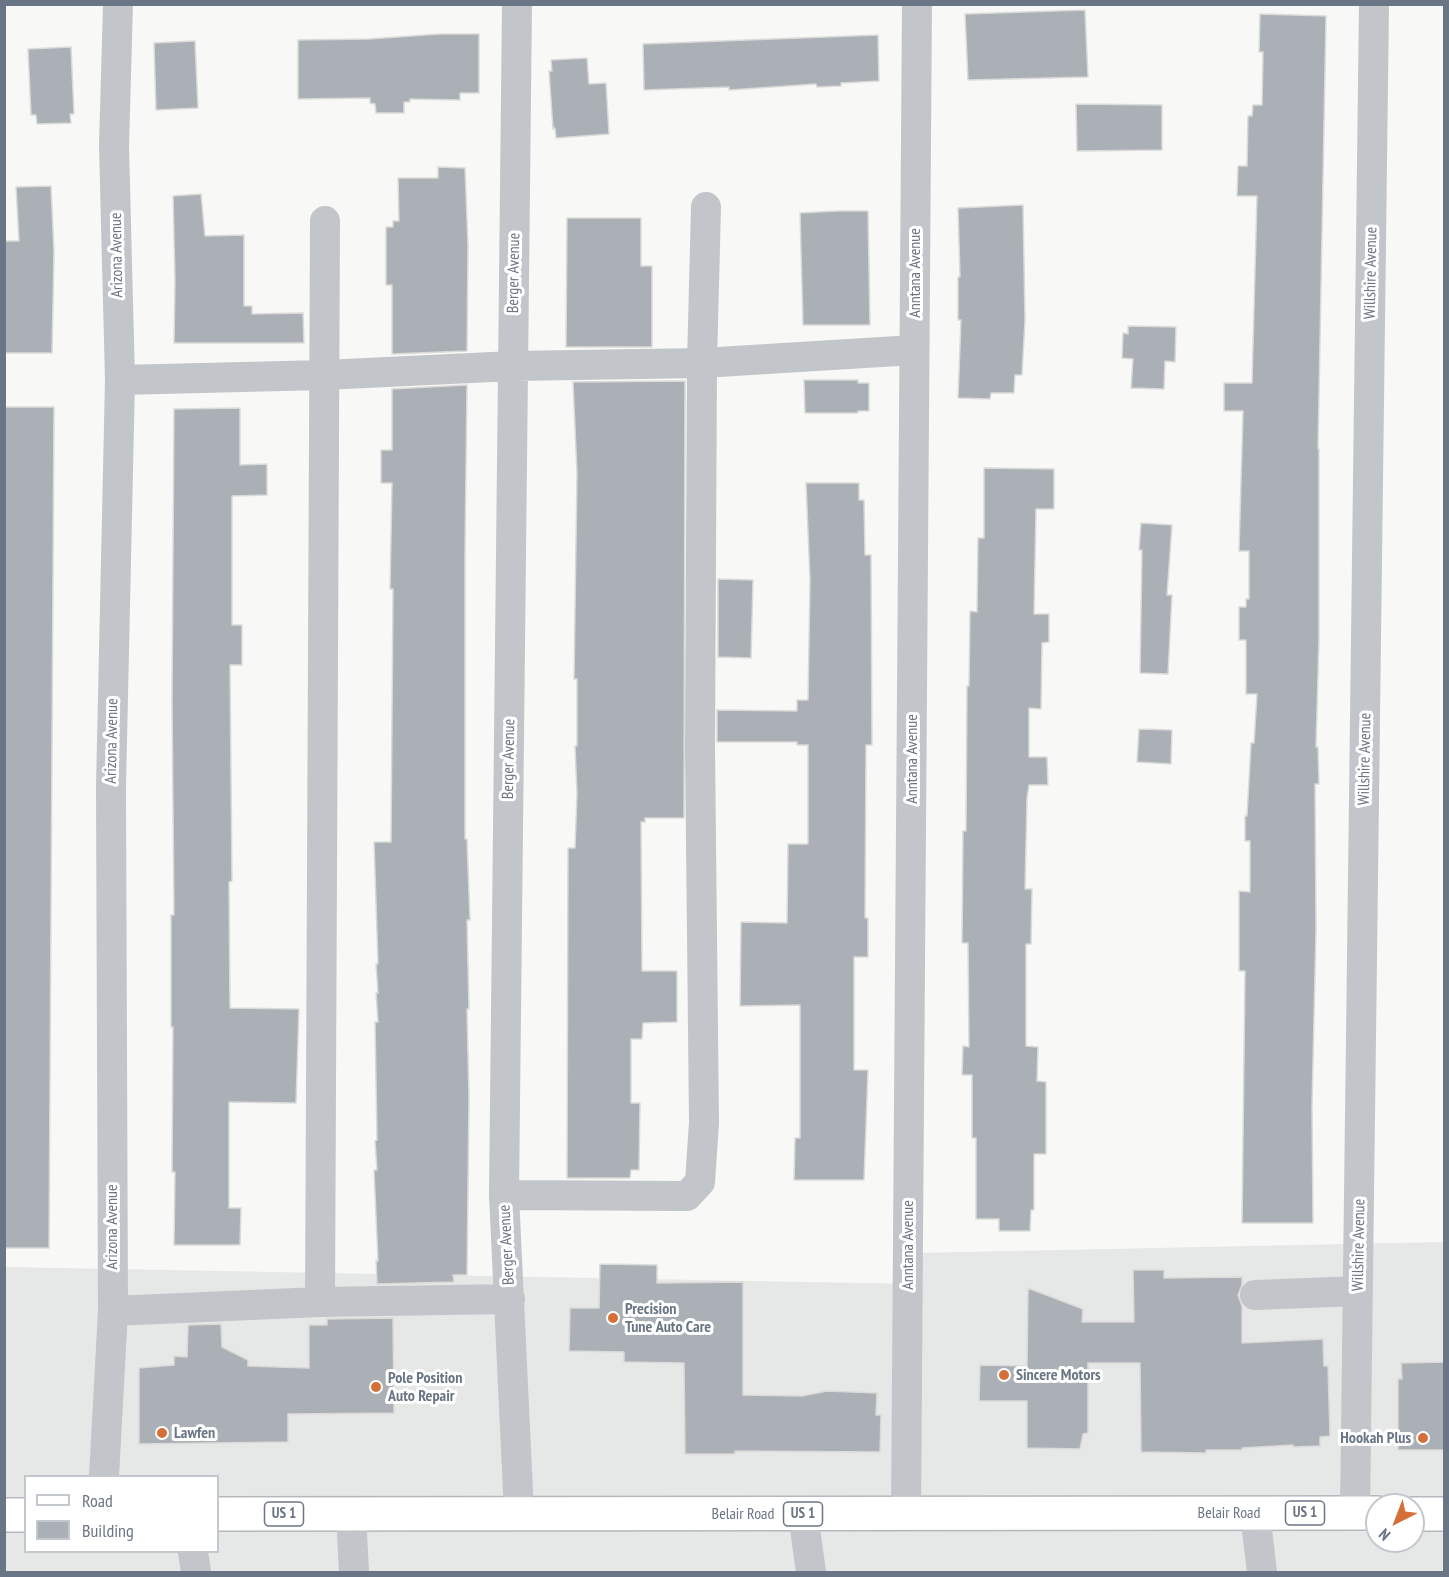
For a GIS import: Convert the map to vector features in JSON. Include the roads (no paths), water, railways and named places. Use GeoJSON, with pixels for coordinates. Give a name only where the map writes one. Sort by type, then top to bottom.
{"type":"FeatureCollection","features":[{"type":"Feature","properties":{"kind":"main road","name":"Belair Road"},"geometry":{"type":"LineString","coordinates":[[219,1514],[1365,1513]]}},
{"type":"Feature","properties":{"kind":"main road"},"geometry":{"type":"LineString","coordinates":[[1425,1514],[1444,1514]]}},
{"type":"Feature","properties":{"kind":"main road"},"geometry":{"type":"LineString","coordinates":[[4,1515],[24,1515]]}},
{"type":"Feature","properties":{"kind":"street","name":"Arizona Avenue"},"geometry":{"type":"LineString","coordinates":[[104,1475],[113,1311],[111,786],[120,380],[114,146],[118,4]]}},
{"type":"Feature","properties":{"kind":"street","name":"Berger Avenue"},"geometry":{"type":"LineString","coordinates":[[517,4],[504,1195],[519,1514]]}},
{"type":"Feature","properties":{"kind":"street","name":"Anntana Avenue"},"geometry":{"type":"LineString","coordinates":[[906,1513],[917,4]]}},
{"type":"Feature","properties":{"kind":"street","name":"Willshire Avenue"},"geometry":{"type":"LineString","coordinates":[[1365,1493],[1358,1291],[1374,4]]}},
{"type":"Feature","properties":{"kind":"street"},"geometry":{"type":"LineString","coordinates":[[504,1195],[687,1196],[700,1182],[704,1123],[700,759],[702,363],[706,207]]}},
{"type":"Feature","properties":{"kind":"street"},"geometry":{"type":"LineString","coordinates":[[320,1302],[325,221]]}},
{"type":"Feature","properties":{"kind":"street"},"geometry":{"type":"LineString","coordinates":[[120,380],[324,375],[513,366],[702,363],[914,350]]}},
{"type":"Feature","properties":{"kind":"street"},"geometry":{"type":"LineString","coordinates":[[1255,1295],[1358,1291]]}},
{"type":"Feature","properties":{"kind":"street"},"geometry":{"type":"LineString","coordinates":[[113,1311],[320,1302],[510,1299]]}},
{"type":"Feature","properties":{"kind":"street"},"geometry":{"type":"LineString","coordinates":[[1255,1513],[1262,1572]]}},
{"type":"Feature","properties":{"kind":"street"},"geometry":{"type":"LineString","coordinates":[[351,1514],[354,1572]]}},
{"type":"Feature","properties":{"kind":"street"},"geometry":{"type":"LineString","coordinates":[[803,1514],[811,1572]]}},
{"type":"Feature","properties":{"kind":"street"},"geometry":{"type":"LineString","coordinates":[[193,1553],[196,1572]]}},
{"type":"Feature","properties":{"kind":"place","name":"Precision Tune Auto Care"},"geometry":{"type":"Point","coordinates":[613,1318]}},
{"type":"Feature","properties":{"kind":"place","name":"Sincere Motors"},"geometry":{"type":"Point","coordinates":[1004,1375]}},
{"type":"Feature","properties":{"kind":"place","name":"Pole Position Auto Repair"},"geometry":{"type":"Point","coordinates":[376,1387]}},
{"type":"Feature","properties":{"kind":"place","name":"Lawfen"},"geometry":{"type":"Point","coordinates":[162,1433]}},
{"type":"Feature","properties":{"kind":"place","name":"Hookah Plus"},"geometry":{"type":"Point","coordinates":[1423,1438]}}]}
